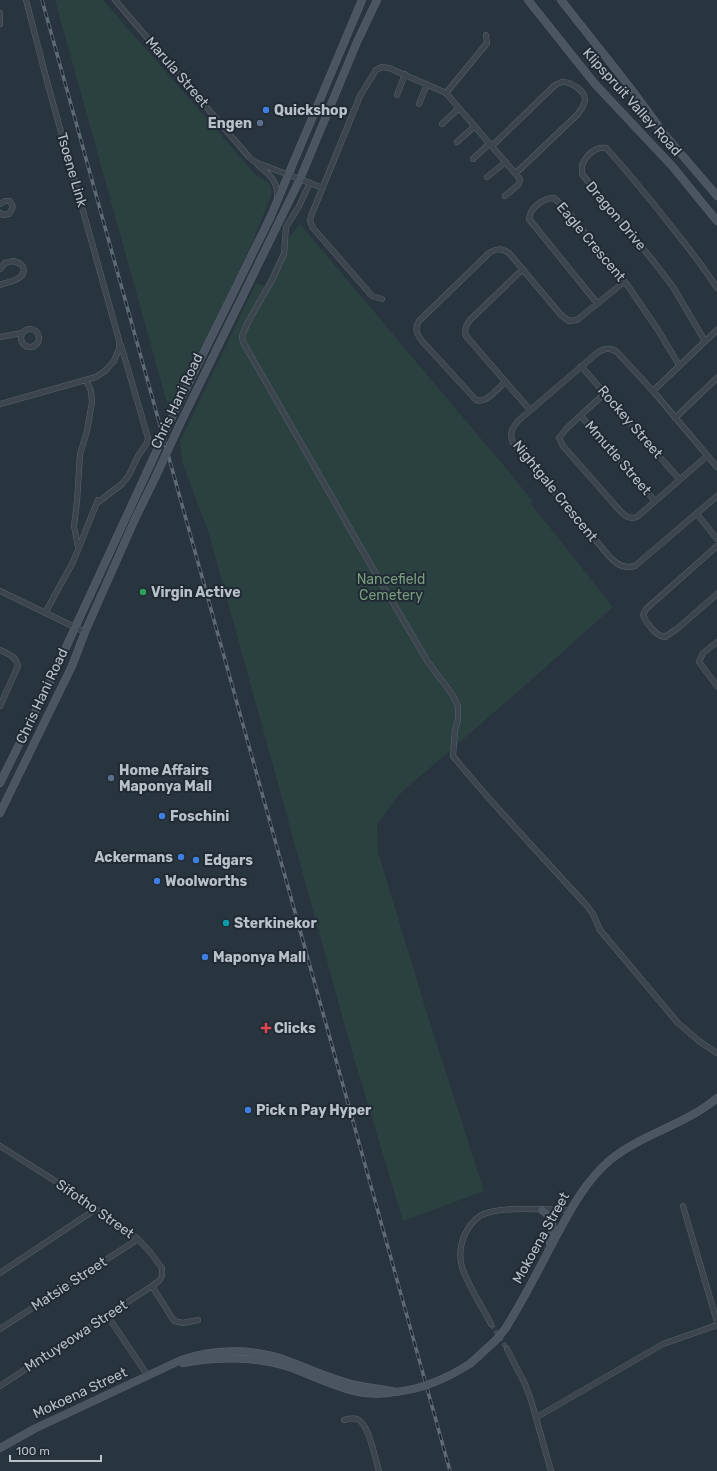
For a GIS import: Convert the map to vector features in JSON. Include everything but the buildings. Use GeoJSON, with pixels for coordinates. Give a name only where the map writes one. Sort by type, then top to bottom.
{"type":"FeatureCollection","features":[{"type":"Feature","properties":{"kind":"main road","name":"Chris Hani Road"},"geometry":{"type":"LineString","coordinates":[[0,783],[49,684],[172,417],[277,202],[362,0]]}},
{"type":"Feature","properties":{"kind":"main road","name":"Chris Hani Road"},"geometry":{"type":"LineString","coordinates":[[0,813],[72,666],[85,632],[180,424],[300,179],[357,42],[377,0]]}},
{"type":"Feature","properties":{"kind":"main road","name":"Klipspruit Valley Road"},"geometry":{"type":"LineString","coordinates":[[528,0],[595,84],[673,167],[717,221]]}},
{"type":"Feature","properties":{"kind":"main road","name":"Klipspruit Valley Road"},"geometry":{"type":"LineString","coordinates":[[561,0],[628,85],[665,135],[717,196]]}},
{"type":"Feature","properties":{"kind":"main road","name":"Mokoena Street"},"geometry":{"type":"LineString","coordinates":[[0,1448],[34,1429],[173,1365],[207,1360],[248,1360],[267,1362],[289,1367],[344,1389],[359,1393],[412,1390],[456,1373],[496,1340],[505,1329],[580,1194],[596,1173],[620,1153],[690,1117],[717,1098]]}},
{"type":"Feature","properties":{"kind":"main road"},"geometry":{"type":"LineString","coordinates":[[542,1210],[551,1218],[552,1223],[552,1232],[548,1251]]}},
{"type":"Feature","properties":{"kind":"street","name":"Tsoene Link"},"geometry":{"type":"LineString","coordinates":[[26,0],[119,340],[148,438],[147,443],[138,456],[129,475],[122,484],[98,500],[78,547]]}},
{"type":"Feature","properties":{"kind":"street","name":"Marula Street"},"geometry":{"type":"LineString","coordinates":[[115,0],[193,90],[239,147],[255,162],[323,188]]}},
{"type":"Feature","properties":{"kind":"street"},"geometry":{"type":"LineString","coordinates":[[0,13],[0,24]]}},
{"type":"Feature","properties":{"kind":"street"},"geometry":{"type":"LineString","coordinates":[[446,93],[487,43],[486,35]]}},
{"type":"Feature","properties":{"kind":"street"},"geometry":{"type":"LineString","coordinates":[[382,299],[372,296],[313,228],[310,221],[360,96],[374,72],[382,67],[389,68],[446,93],[516,173],[521,181],[505,196]]}},
{"type":"Feature","properties":{"kind":"street"},"geometry":{"type":"LineString","coordinates":[[397,95],[405,74]]}},
{"type":"Feature","properties":{"kind":"street"},"geometry":{"type":"LineString","coordinates":[[473,159],[554,86],[563,82],[577,89],[585,96],[584,104],[578,114],[516,173]]}},
{"type":"Feature","properties":{"kind":"street"},"geometry":{"type":"LineString","coordinates":[[419,104],[427,84]]}},
{"type":"Feature","properties":{"kind":"street"},"geometry":{"type":"LineString","coordinates":[[442,124],[459,108]]}},
{"type":"Feature","properties":{"kind":"street"},"geometry":{"type":"LineString","coordinates":[[457,142],[475,126]]}},
{"type":"Feature","properties":{"kind":"street","name":"Dragon Drive"},"geometry":{"type":"LineString","coordinates":[[705,341],[673,287],[582,174],[582,165],[593,151],[599,148],[606,148],[616,159],[673,228],[709,275],[717,288]]}},
{"type":"Feature","properties":{"kind":"street"},"geometry":{"type":"LineString","coordinates":[[255,162],[274,180],[278,190],[277,202]]}},
{"type":"Feature","properties":{"kind":"street"},"geometry":{"type":"LineString","coordinates":[[488,177],[506,162]]}},
{"type":"Feature","properties":{"kind":"street"},"geometry":{"type":"LineString","coordinates":[[310,183],[298,208],[286,227],[284,254],[272,280],[248,322],[242,336],[243,342],[428,662],[452,694],[458,706],[458,720],[455,730],[453,756],[587,906],[593,914],[600,930],[678,1023],[699,1041],[717,1053]]}},
{"type":"Feature","properties":{"kind":"street","name":"Eagle Crescent"},"geometry":{"type":"LineString","coordinates":[[597,303],[529,219],[531,212],[545,199],[554,198],[565,208],[644,309],[679,365]]}},
{"type":"Feature","properties":{"kind":"street"},"geometry":{"type":"LineString","coordinates":[[0,204],[5,201],[10,201],[14,207],[9,214],[3,215],[0,213]]}},
{"type":"Feature","properties":{"kind":"street"},"geometry":{"type":"LineString","coordinates":[[505,382],[485,399],[479,401],[476,400],[416,333],[416,326],[443,297],[493,250],[504,250],[509,254],[561,314],[569,321],[577,320],[624,282]]}},
{"type":"Feature","properties":{"kind":"street"},"geometry":{"type":"LineString","coordinates":[[0,269],[5,263],[12,261],[21,264],[24,269],[24,273],[20,277],[0,283]]}},
{"type":"Feature","properties":{"kind":"street"},"geometry":{"type":"LineString","coordinates":[[523,270],[471,319],[464,331],[466,336],[530,410]]}},
{"type":"Feature","properties":{"kind":"street"},"geometry":{"type":"LineString","coordinates":[[653,391],[717,330]]}},
{"type":"Feature","properties":{"kind":"street"},"geometry":{"type":"LineString","coordinates":[[0,337],[22,333]]}},
{"type":"Feature","properties":{"kind":"street","name":"Tsoene Link"},"geometry":{"type":"LineString","coordinates":[[86,380],[96,377],[105,371],[114,361],[119,349],[119,340]]}},
{"type":"Feature","properties":{"kind":"street","name":"Nightgale Crescent"},"geometry":{"type":"LineString","coordinates":[[717,467],[653,391],[617,352],[612,349],[601,350],[581,366],[530,410],[513,427],[511,435],[513,443],[599,544],[619,565],[629,568],[635,566],[717,496]]}},
{"type":"Feature","properties":{"kind":"street","name":"Rockey Street"},"geometry":{"type":"LineString","coordinates":[[581,366],[679,479]]}},
{"type":"Feature","properties":{"kind":"street"},"geometry":{"type":"LineString","coordinates":[[676,418],[717,378]]}},
{"type":"Feature","properties":{"kind":"street"},"geometry":{"type":"LineString","coordinates":[[0,404],[86,380],[91,391],[92,402],[87,431],[80,454],[78,501],[74,526],[78,547],[64,579],[45,613]]}},
{"type":"Feature","properties":{"kind":"street"},"geometry":{"type":"LineString","coordinates":[[605,394],[567,428],[559,438],[570,454],[629,518],[633,519],[637,517],[707,456]]}},
{"type":"Feature","properties":{"kind":"street","name":"Mmutle Street"},"geometry":{"type":"LineString","coordinates":[[581,416],[655,501]]}},
{"type":"Feature","properties":{"kind":"street"},"geometry":{"type":"LineString","coordinates":[[697,514],[717,539]]}},
{"type":"Feature","properties":{"kind":"street"},"geometry":{"type":"LineString","coordinates":[[717,546],[646,609],[643,615],[656,632],[665,637],[678,628],[717,594]]}},
{"type":"Feature","properties":{"kind":"street"},"geometry":{"type":"LineString","coordinates":[[0,591],[85,632]]}},
{"type":"Feature","properties":{"kind":"street"},"geometry":{"type":"LineString","coordinates":[[717,642],[703,653],[699,662],[703,670],[717,686]]}},
{"type":"Feature","properties":{"kind":"street"},"geometry":{"type":"LineString","coordinates":[[0,650],[14,657],[18,666],[0,706]]}},
{"type":"Feature","properties":{"kind":"street","name":"Sifotho Street"},"geometry":{"type":"LineString","coordinates":[[0,1146],[60,1184],[138,1239],[162,1268],[162,1276],[159,1281],[152,1286]]}},
{"type":"Feature","properties":{"kind":"street"},"geometry":{"type":"LineString","coordinates":[[537,1417],[664,1344],[717,1324],[683,1206]]}},
{"type":"Feature","properties":{"kind":"street"},"geometry":{"type":"LineString","coordinates":[[0,1273],[96,1209]]}},
{"type":"Feature","properties":{"kind":"street"},"geometry":{"type":"LineString","coordinates":[[491,1324],[462,1266],[460,1249],[462,1239],[472,1223],[479,1216],[495,1210],[571,1210]]}},
{"type":"Feature","properties":{"kind":"street","name":"Matsie Street"},"geometry":{"type":"LineString","coordinates":[[0,1329],[138,1239]]}},
{"type":"Feature","properties":{"kind":"street"},"geometry":{"type":"LineString","coordinates":[[152,1286],[174,1321],[184,1323],[198,1320]]}},
{"type":"Feature","properties":{"kind":"street","name":"Mntuyeowa Street"},"geometry":{"type":"LineString","coordinates":[[0,1386],[152,1286]]}},
{"type":"Feature","properties":{"kind":"street"},"geometry":{"type":"LineString","coordinates":[[107,1315],[148,1376]]}},
{"type":"Feature","properties":{"kind":"street"},"geometry":{"type":"LineString","coordinates":[[507,1349],[525,1384],[537,1417],[551,1471]]}},
{"type":"Feature","properties":{"kind":"street"},"geometry":{"type":"LineString","coordinates":[[344,1420],[357,1419],[364,1424],[379,1471]]}},
{"type":"Feature","properties":{"kind":"green space"},"geometry":{"type":"Polygon","coordinates":[[[55,0],[103,0],[256,175],[269,183],[272,193],[251,246],[170,414],[55,0]]]}},
{"type":"Feature","properties":{"kind":"green space","name":"Nancefield Cemetery"},"geometry":{"type":"Polygon","coordinates":[[[300,224],[515,479],[532,501],[531,504],[613,607],[519,691],[403,791],[377,825],[378,852],[425,1007],[484,1191],[403,1221],[351,1048],[209,534],[182,462],[180,441],[256,283],[265,286],[289,238],[300,224]]]}},
{"type":"Feature","properties":{"kind":"tunnel"},"geometry":{"type":"LineString","coordinates":[[491,1324],[507,1349]]}},
{"type":"Feature","properties":{"kind":"railway"},"geometry":{"type":"LineString","coordinates":[[42,0],[450,1471]]}},
{"type":"Feature","properties":{"kind":"place","name":"Quickshop"},"geometry":{"type":"Point","coordinates":[266,110]}},
{"type":"Feature","properties":{"kind":"place","name":"Engen"},"geometry":{"type":"Point","coordinates":[260,123]}},
{"type":"Feature","properties":{"kind":"place","name":"Virgin Active"},"geometry":{"type":"Point","coordinates":[143,592]}},
{"type":"Feature","properties":{"kind":"place","name":"Home Affairs Maponya Mall"},"geometry":{"type":"Point","coordinates":[111,778]}},
{"type":"Feature","properties":{"kind":"place","name":"Foschini"},"geometry":{"type":"Point","coordinates":[162,816]}},
{"type":"Feature","properties":{"kind":"place","name":"Ackermans"},"geometry":{"type":"Point","coordinates":[181,857]}},
{"type":"Feature","properties":{"kind":"place","name":"Edgars"},"geometry":{"type":"Point","coordinates":[196,860]}},
{"type":"Feature","properties":{"kind":"place","name":"Woolworths"},"geometry":{"type":"Point","coordinates":[157,881]}},
{"type":"Feature","properties":{"kind":"place","name":"Sterkinekor"},"geometry":{"type":"Point","coordinates":[226,923]}},
{"type":"Feature","properties":{"kind":"place","name":"Maponya Mall"},"geometry":{"type":"Point","coordinates":[205,957]}},
{"type":"Feature","properties":{"kind":"place","name":"Clicks"},"geometry":{"type":"Point","coordinates":[266,1028]}},
{"type":"Feature","properties":{"kind":"place","name":"Pick n Pay Hyper"},"geometry":{"type":"Point","coordinates":[248,1110]}}]}
